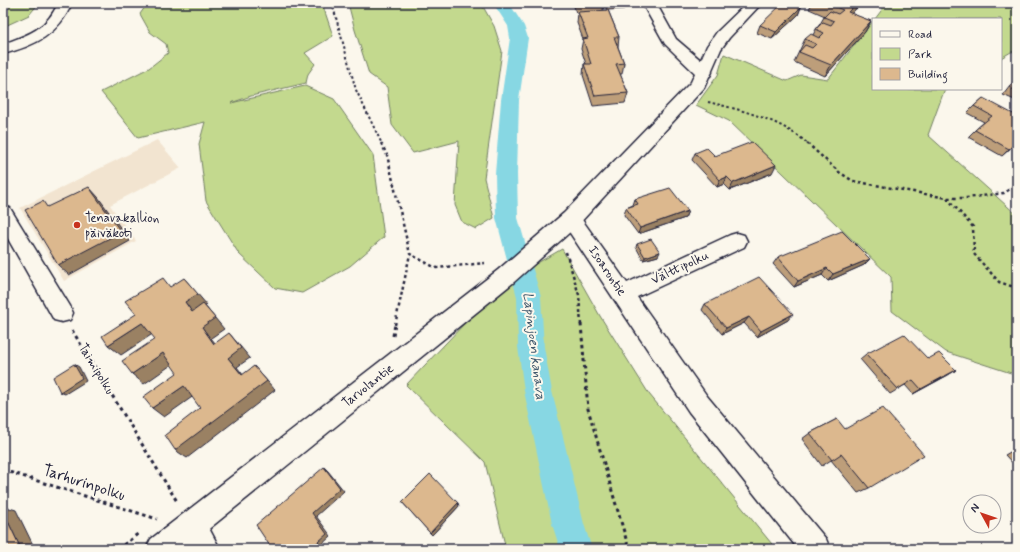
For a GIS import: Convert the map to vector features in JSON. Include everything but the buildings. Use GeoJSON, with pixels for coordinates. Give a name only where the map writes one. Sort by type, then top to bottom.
{"type":"FeatureCollection","features":[{"type":"Feature","properties":{"kind":"street"},"geometry":{"type":"LineString","coordinates":[[3,49],[36,36],[51,28],[58,20],[65,3]]}},
{"type":"Feature","properties":{"kind":"street"},"geometry":{"type":"LineString","coordinates":[[649,3],[670,41],[704,72]]}},
{"type":"Feature","properties":{"kind":"street"},"geometry":{"type":"LineString","coordinates":[[571,220],[668,118],[698,84],[713,49],[723,35],[755,3]]}},
{"type":"Feature","properties":{"kind":"street"},"geometry":{"type":"LineString","coordinates":[[3,213],[62,313]]}},
{"type":"Feature","properties":{"kind":"street","name":"Tarvolantie"},"geometry":{"type":"LineString","coordinates":[[161,549],[192,525],[497,270],[535,252],[571,220]]}},
{"type":"Feature","properties":{"kind":"street","name":"Isoarontie"},"geometry":{"type":"LineString","coordinates":[[571,220],[698,404],[816,549]]}},
{"type":"Feature","properties":{"kind":"street","name":"Välttipolku"},"geometry":{"type":"LineString","coordinates":[[623,294],[737,241]]}},
{"type":"Feature","properties":{"kind":"street"},"geometry":{"type":"LineString","coordinates":[[192,525],[206,549]]}},
{"type":"Feature","properties":{"kind":"path"},"geometry":{"type":"LineString","coordinates":[[332,3],[356,90],[387,155],[410,254],[392,338]]}},
{"type":"Feature","properties":{"kind":"path"},"geometry":{"type":"LineString","coordinates":[[686,97],[725,106],[778,124],[797,134],[839,172],[853,180],[947,198],[967,198],[1004,194],[1017,184]]}},
{"type":"Feature","properties":{"kind":"path"},"geometry":{"type":"LineString","coordinates":[[947,198],[973,227],[974,254],[999,282],[1017,288]]}},
{"type":"Feature","properties":{"kind":"path"},"geometry":{"type":"LineString","coordinates":[[565,247],[579,295],[588,409],[629,549]]}},
{"type":"Feature","properties":{"kind":"path"},"geometry":{"type":"LineString","coordinates":[[410,254],[436,268],[497,270]]}},
{"type":"Feature","properties":{"kind":"path","name":"Taimipolku"},"geometry":{"type":"LineString","coordinates":[[62,313],[192,525]]}},
{"type":"Feature","properties":{"kind":"path","name":"Tarhurinpolku"},"geometry":{"type":"LineString","coordinates":[[3,470],[157,520],[151,524]]}},
{"type":"Feature","properties":{"kind":"path"},"geometry":{"type":"LineString","coordinates":[[118,549],[140,532]]}},
{"type":"Feature","properties":{"kind":"shaded area","name":"Tenavakallion päiväkoti"},"geometry":{"type":"Polygon","coordinates":[[[157,140],[181,168],[110,205],[136,241],[64,281],[20,208],[157,140]]]}},
{"type":"Feature","properties":{"kind":"green space"},"geometry":{"type":"Polygon","coordinates":[[[3,3],[39,3],[29,15],[3,27],[3,3]]]}},
{"type":"Feature","properties":{"kind":"green space"},"geometry":{"type":"Polygon","coordinates":[[[148,3],[322,3],[333,36],[305,53],[315,64],[308,74],[306,83],[251,96],[231,103],[305,86],[334,99],[373,155],[384,237],[350,266],[302,293],[275,288],[239,254],[206,201],[199,144],[205,122],[138,138],[101,92],[149,68],[168,53],[166,44],[150,32],[140,14],[148,3]]]}},
{"type":"Feature","properties":{"kind":"green space"},"geometry":{"type":"Polygon","coordinates":[[[348,3],[481,3],[494,26],[502,51],[484,178],[494,218],[476,229],[462,222],[455,205],[459,141],[413,153],[392,125],[387,87],[369,74],[348,3]]]}},
{"type":"Feature","properties":{"kind":"green space"},"geometry":{"type":"Polygon","coordinates":[[[887,3],[1017,3],[1017,51],[1011,52],[1002,57],[1002,18],[876,18],[887,3]]]}},
{"type":"Feature","properties":{"kind":"green space"},"geometry":{"type":"Polygon","coordinates":[[[872,22],[872,90],[946,90],[944,91],[928,135],[1017,215],[1017,378],[1014,374],[946,352],[892,311],[891,277],[729,121],[696,105],[718,75],[724,54],[787,81],[801,75],[828,79],[872,22]]]}},
{"type":"Feature","properties":{"kind":"green space"},"geometry":{"type":"Polygon","coordinates":[[[562,249],[600,316],[649,394],[776,549],[506,549],[485,462],[406,385],[504,282],[562,249]]]}},
{"type":"Feature","properties":{"kind":"waterway","name":"Lapinjoen kanava"},"geometry":{"type":"LineString","coordinates":[[501,3],[516,26],[519,38],[510,100],[506,174],[507,218],[529,297],[531,347],[538,391],[568,524],[576,549]]}},
{"type":"Feature","properties":{"kind":"place","name":"Tenavakallion päiväkoti"},"geometry":{"type":"Point","coordinates":[77,225]}}]}
